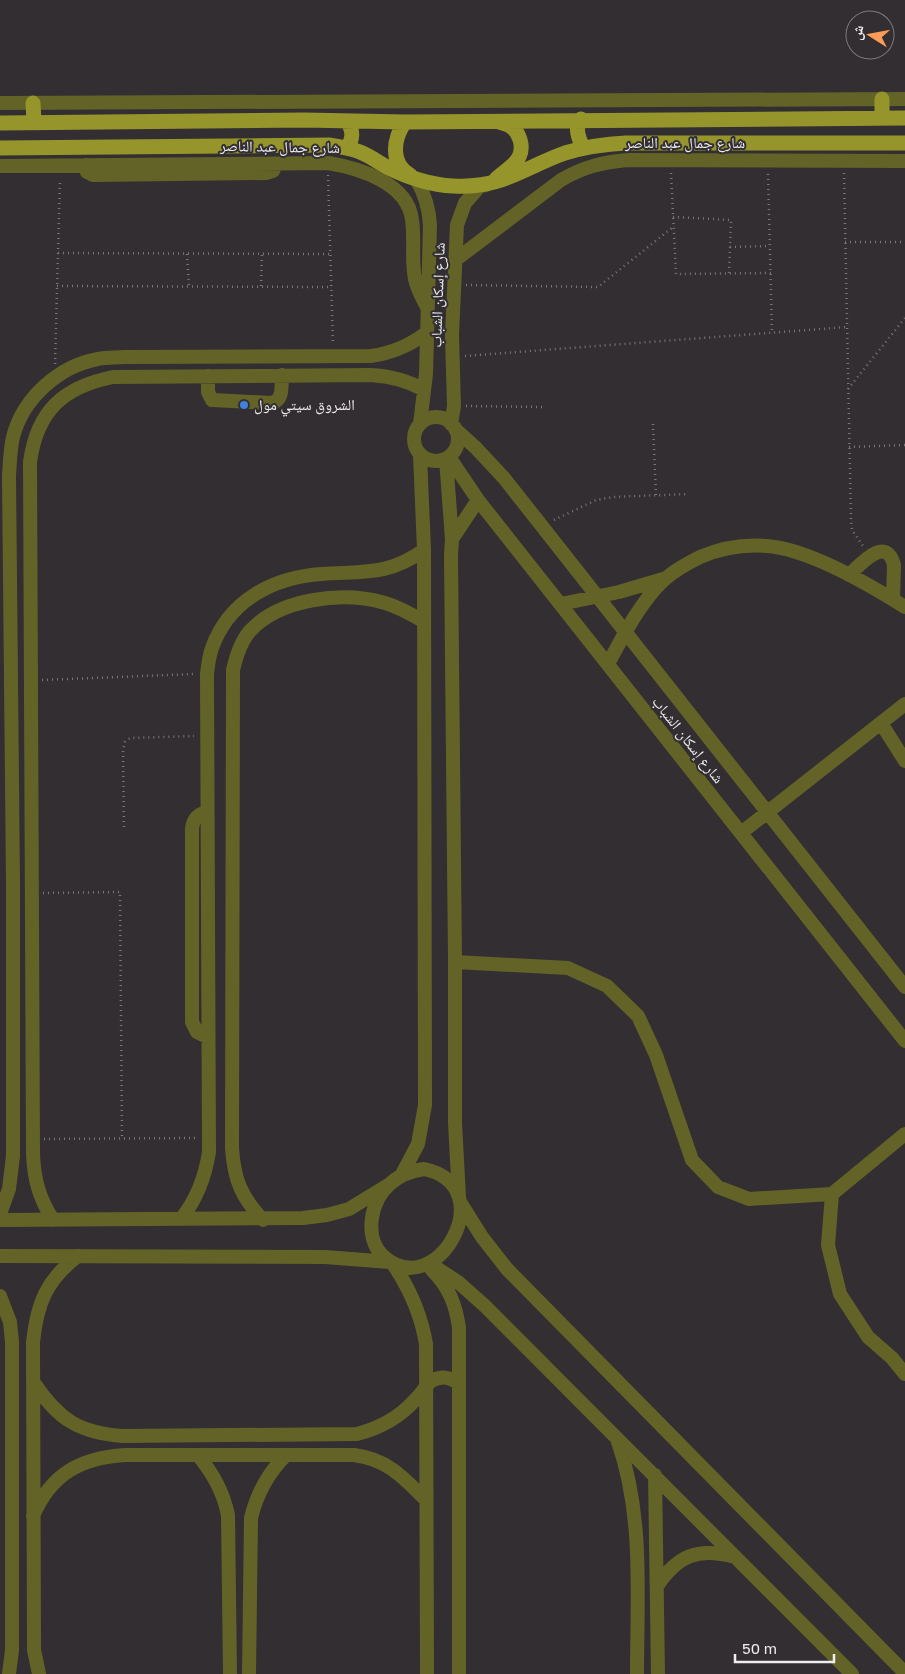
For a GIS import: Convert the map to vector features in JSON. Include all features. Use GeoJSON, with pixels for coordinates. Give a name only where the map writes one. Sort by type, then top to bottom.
{"type":"FeatureCollection","features":[{"type":"Feature","properties":{"kind":"main road"},"geometry":{"type":"LineString","coordinates":[[882,99],[882,118]]}},
{"type":"Feature","properties":{"kind":"main road"},"geometry":{"type":"LineString","coordinates":[[33,103],[34,122]]}},
{"type":"Feature","properties":{"kind":"main road","name":"شارع جمال عبد الناصر"},"geometry":{"type":"LineString","coordinates":[[0,123],[497,122],[905,118]]}},
{"type":"Feature","properties":{"kind":"main road"},"geometry":{"type":"LineString","coordinates":[[581,120],[578,123],[577,130],[578,138],[583,148]]}},
{"type":"Feature","properties":{"kind":"main road"},"geometry":{"type":"LineString","coordinates":[[347,121],[352,128],[353,136],[347,148]]}},
{"type":"Feature","properties":{"kind":"main road"},"geometry":{"type":"LineString","coordinates":[[404,122],[396,139],[394,148],[396,158],[407,174],[416,179]]}},
{"type":"Feature","properties":{"kind":"main road"},"geometry":{"type":"LineString","coordinates":[[492,184],[519,158],[521,149],[516,131],[510,125],[497,122]]}},
{"type":"Feature","properties":{"kind":"main road","name":"شارع جمال عبد الناصر"},"geometry":{"type":"LineString","coordinates":[[0,148],[330,145],[361,152],[401,174],[435,184],[452,186],[492,184],[558,156],[583,148],[626,143],[905,143]]}},
{"type":"Feature","properties":{"kind":"street"},"geometry":{"type":"LineString","coordinates":[[0,103],[905,98]]}},
{"type":"Feature","properties":{"kind":"street"},"geometry":{"type":"LineString","coordinates":[[454,262],[561,180],[576,171],[593,165],[610,162],[670,160],[905,161]]}},
{"type":"Feature","properties":{"kind":"street"},"geometry":{"type":"LineString","coordinates":[[0,166],[328,163],[360,170],[387,184],[404,199],[409,209],[412,219],[414,278],[426,307]]}},
{"type":"Feature","properties":{"kind":"street","name":"شارع إسكان الشباب"},"geometry":{"type":"LineString","coordinates":[[416,179],[426,199],[429,211],[424,390],[420,424]]}},
{"type":"Feature","properties":{"kind":"street","name":"شارع إسكان الشباب"},"geometry":{"type":"LineString","coordinates":[[492,184],[480,186],[465,203],[457,225],[454,262],[452,357],[453,427],[487,459],[542,526],[904,985]]}},
{"type":"Feature","properties":{"kind":"street"},"geometry":{"type":"LineString","coordinates":[[429,239],[442,235],[455,239]]}},
{"type":"Feature","properties":{"kind":"street"},"geometry":{"type":"LineString","coordinates":[[0,1214],[10,1189],[14,1156],[13,885],[5,500],[10,455],[20,419],[29,403],[54,378],[68,369],[99,358],[371,356],[386,354],[400,349],[426,333]]}},
{"type":"Feature","properties":{"kind":"street"},"geometry":{"type":"LineString","coordinates":[[208,376],[208,392],[212,400],[272,403],[280,397],[282,375]]}},
{"type":"Feature","properties":{"kind":"street"},"geometry":{"type":"LineString","coordinates":[[53,1220],[37,1189],[33,1171],[30,462],[33,442],[42,422],[55,404],[72,390],[92,381],[113,377],[384,376],[411,383],[424,390]]}},
{"type":"Feature","properties":{"kind":"street"},"geometry":{"type":"LineString","coordinates":[[439,418],[453,427],[457,443],[455,450],[447,458],[432,461],[420,455],[416,449],[414,436],[420,424],[426,420],[439,418]]}},
{"type":"Feature","properties":{"kind":"street"},"geometry":{"type":"LineString","coordinates":[[420,455],[424,550],[425,1105],[418,1144],[396,1180],[380,1195],[372,1220],[371,1232],[374,1244],[391,1263],[411,1294],[423,1327],[426,1344],[427,1674]]}},
{"type":"Feature","properties":{"kind":"street"},"geometry":{"type":"LineString","coordinates":[[0,1256],[326,1257],[391,1263],[408,1268],[428,1263],[438,1256],[453,1238],[458,1227],[460,1199],[455,1123],[452,539],[447,458]]}},
{"type":"Feature","properties":{"kind":"street","name":"شارع إسكان الشباب"},"geometry":{"type":"LineString","coordinates":[[447,458],[478,500],[905,1040]]}},
{"type":"Feature","properties":{"kind":"street"},"geometry":{"type":"LineString","coordinates":[[452,539],[478,500]]}},
{"type":"Feature","properties":{"kind":"street"},"geometry":{"type":"LineString","coordinates":[[608,664],[646,601],[664,579],[695,559],[712,552],[740,546],[768,546],[793,551],[849,575],[899,603]]}},
{"type":"Feature","properties":{"kind":"street"},"geometry":{"type":"LineString","coordinates":[[181,1219],[190,1208],[203,1181],[208,1152],[207,674],[212,649],[221,628],[234,610],[251,596],[270,585],[319,574],[364,572],[390,568],[402,564],[424,550]]}},
{"type":"Feature","properties":{"kind":"street"},"geometry":{"type":"LineString","coordinates":[[849,575],[874,553],[883,552],[887,554],[893,560],[899,603]]}},
{"type":"Feature","properties":{"kind":"street"},"geometry":{"type":"LineString","coordinates":[[561,604],[619,592],[664,579]]}},
{"type":"Feature","properties":{"kind":"street"},"geometry":{"type":"LineString","coordinates":[[263,1220],[242,1194],[236,1179],[232,1156],[233,670],[238,651],[248,634],[262,619],[279,610],[299,604],[344,598],[365,599],[386,603],[423,621]]}},
{"type":"Feature","properties":{"kind":"street"},"geometry":{"type":"LineString","coordinates":[[741,832],[905,704]]}},
{"type":"Feature","properties":{"kind":"street"},"geometry":{"type":"LineString","coordinates":[[881,723],[905,761]]}},
{"type":"Feature","properties":{"kind":"street"},"geometry":{"type":"LineString","coordinates":[[0,840],[12,830]]}},
{"type":"Feature","properties":{"kind":"street"},"geometry":{"type":"LineString","coordinates":[[0,875],[13,885]]}},
{"type":"Feature","properties":{"kind":"street"},"geometry":{"type":"LineString","coordinates":[[455,962],[568,968],[607,986],[638,1016],[656,1055],[692,1160],[718,1187],[750,1199],[832,1194],[905,1134]]}},
{"type":"Feature","properties":{"kind":"street"},"geometry":{"type":"LineString","coordinates":[[0,1220],[263,1220],[303,1218],[327,1215],[349,1209],[412,1170],[424,1169],[446,1177],[454,1186],[486,1243],[507,1269],[905,1673]]}},
{"type":"Feature","properties":{"kind":"street"},"geometry":{"type":"LineString","coordinates":[[832,1194],[828,1245],[840,1294],[868,1337],[892,1358],[905,1374]]}},
{"type":"Feature","properties":{"kind":"street"},"geometry":{"type":"LineString","coordinates":[[39,1674],[34,1650],[33,1342],[35,1320],[41,1300],[50,1283],[63,1268],[78,1256]]}},
{"type":"Feature","properties":{"kind":"street"},"geometry":{"type":"LineString","coordinates":[[428,1263],[446,1286],[453,1300],[459,1328],[460,1674]]}},
{"type":"Feature","properties":{"kind":"street"},"geometry":{"type":"LineString","coordinates":[[428,1263],[444,1272],[472,1293],[852,1674]]}},
{"type":"Feature","properties":{"kind":"street"},"geometry":{"type":"LineString","coordinates":[[0,1296],[10,1322],[12,1342],[12,1650],[9,1674]]}},
{"type":"Feature","properties":{"kind":"street"},"geometry":{"type":"LineString","coordinates":[[12,1342],[25,1338],[33,1342]]}},
{"type":"Feature","properties":{"kind":"street"},"geometry":{"type":"LineString","coordinates":[[34,1384],[46,1402],[62,1417],[80,1427],[112,1435],[340,1436],[374,1430],[389,1422],[403,1412],[431,1381],[442,1377],[454,1380],[459,1384]]}},
{"type":"Feature","properties":{"kind":"street"},"geometry":{"type":"LineString","coordinates":[[112,1435],[108,1446],[112,1456]]}},
{"type":"Feature","properties":{"kind":"street"},"geometry":{"type":"LineString","coordinates":[[340,1436],[344,1447],[340,1455]]}},
{"type":"Feature","properties":{"kind":"street"},"geometry":{"type":"LineString","coordinates":[[617,1439],[628,1473],[634,1501],[638,1674]]}},
{"type":"Feature","properties":{"kind":"street"},"geometry":{"type":"LineString","coordinates":[[198,1455],[218,1483],[228,1515],[230,1532],[230,1674]]}},
{"type":"Feature","properties":{"kind":"street"},"geometry":{"type":"LineString","coordinates":[[249,1674],[251,1518],[260,1490],[267,1477],[286,1455]]}},
{"type":"Feature","properties":{"kind":"street"},"geometry":{"type":"LineString","coordinates":[[34,1516],[41,1498],[52,1484],[67,1471],[83,1463],[112,1456],[367,1456],[391,1468],[426,1500]]}},
{"type":"Feature","properties":{"kind":"street"},"geometry":{"type":"LineString","coordinates":[[655,1475],[658,1674]]}},
{"type":"Feature","properties":{"kind":"street"},"geometry":{"type":"LineString","coordinates":[[230,1532],[238,1527],[242,1527],[250,1532]]}},
{"type":"Feature","properties":{"kind":"street"},"geometry":{"type":"LineString","coordinates":[[636,1548],[644,1543],[653,1545],[656,1548]]}},
{"type":"Feature","properties":{"kind":"street"},"geometry":{"type":"LineString","coordinates":[[657,1586],[668,1571],[682,1559],[700,1553],[718,1552],[736,1557]]}},
{"type":"Feature","properties":{"kind":"street"},"geometry":{"type":"LineString","coordinates":[[12,1650],[15,1656],[22,1660],[28,1659],[34,1650]]}},
{"type":"Feature","properties":{"kind":"path"},"geometry":{"type":"LineString","coordinates":[[670,160],[676,274],[771,274]]}},
{"type":"Feature","properties":{"kind":"path"},"geometry":{"type":"LineString","coordinates":[[767,161],[772,332]]}},
{"type":"Feature","properties":{"kind":"path"},"geometry":{"type":"LineString","coordinates":[[844,161],[852,530],[870,556]]}},
{"type":"Feature","properties":{"kind":"path"},"geometry":{"type":"LineString","coordinates":[[328,163],[333,356]]}},
{"type":"Feature","properties":{"kind":"path"},"geometry":{"type":"LineString","coordinates":[[54,378],[60,165]]}},
{"type":"Feature","properties":{"kind":"path"},"geometry":{"type":"LineString","coordinates":[[673,217],[732,220],[729,274]]}},
{"type":"Feature","properties":{"kind":"path"},"geometry":{"type":"LineString","coordinates":[[454,284],[598,287],[673,227]]}},
{"type":"Feature","properties":{"kind":"path"},"geometry":{"type":"LineString","coordinates":[[845,242],[905,242]]}},
{"type":"Feature","properties":{"kind":"path"},"geometry":{"type":"LineString","coordinates":[[730,247],[770,246]]}},
{"type":"Feature","properties":{"kind":"path"},"geometry":{"type":"LineString","coordinates":[[58,253],[330,254]]}},
{"type":"Feature","properties":{"kind":"path"},"geometry":{"type":"LineString","coordinates":[[188,254],[189,286]]}},
{"type":"Feature","properties":{"kind":"path"},"geometry":{"type":"LineString","coordinates":[[261,286],[262,254]]}},
{"type":"Feature","properties":{"kind":"path"},"geometry":{"type":"LineString","coordinates":[[57,286],[331,286]]}},
{"type":"Feature","properties":{"kind":"path"},"geometry":{"type":"LineString","coordinates":[[848,389],[905,318]]}},
{"type":"Feature","properties":{"kind":"path"},"geometry":{"type":"LineString","coordinates":[[452,357],[847,327]]}},
{"type":"Feature","properties":{"kind":"path"},"geometry":{"type":"LineString","coordinates":[[454,406],[544,407]]}},
{"type":"Feature","properties":{"kind":"path"},"geometry":{"type":"LineString","coordinates":[[653,424],[656,495]]}},
{"type":"Feature","properties":{"kind":"path"},"geometry":{"type":"LineString","coordinates":[[849,447],[905,445]]}},
{"type":"Feature","properties":{"kind":"path"},"geometry":{"type":"LineString","coordinates":[[542,526],[596,500],[613,497],[689,494]]}},
{"type":"Feature","properties":{"kind":"path"},"geometry":{"type":"LineString","coordinates":[[31,680],[207,674]]}},
{"type":"Feature","properties":{"kind":"path"},"geometry":{"type":"LineString","coordinates":[[124,827],[123,750],[125,742],[130,738],[207,736]]}},
{"type":"Feature","properties":{"kind":"path"},"geometry":{"type":"LineString","coordinates":[[32,893],[120,892],[122,1138]]}},
{"type":"Feature","properties":{"kind":"path"},"geometry":{"type":"LineString","coordinates":[[33,1139],[208,1138]]}},
{"type":"Feature","properties":{"kind":"place","name":"الشروق سيتي مول"},"geometry":{"type":"Point","coordinates":[244,405]}}]}
